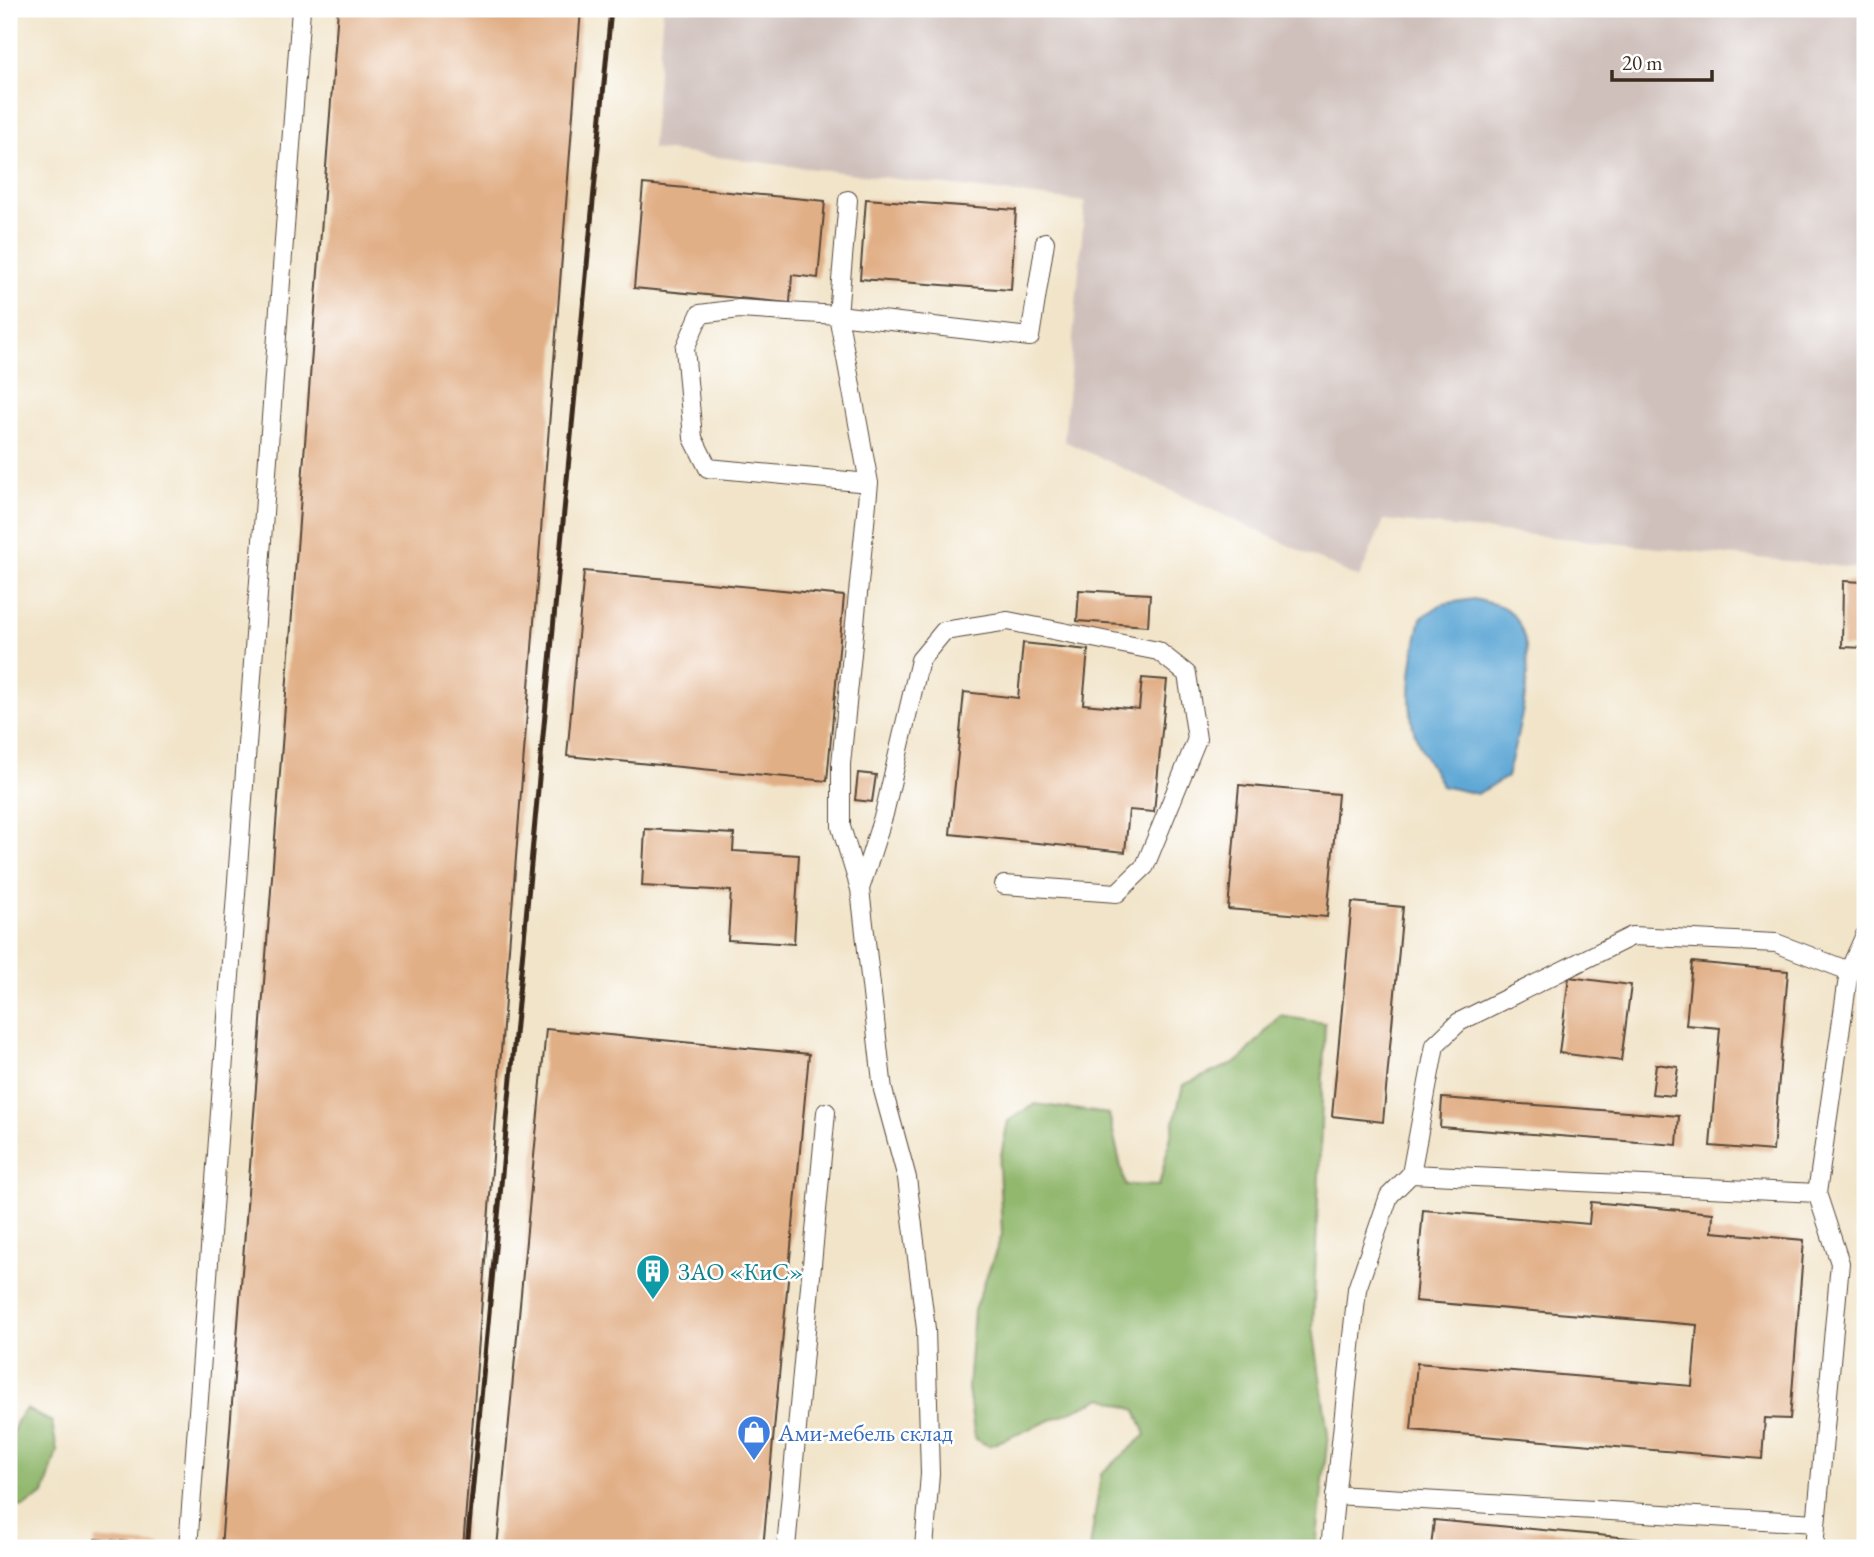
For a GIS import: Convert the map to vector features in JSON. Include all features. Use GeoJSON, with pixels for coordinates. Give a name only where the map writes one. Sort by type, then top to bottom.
{"type":"FeatureCollection","features":[{"type":"Feature","properties":{"kind":"lane"},"geometry":{"type":"LineString","coordinates":[[188,1548],[301,9]]}},
{"type":"Feature","properties":{"kind":"lane"},"geometry":{"type":"LineString","coordinates":[[848,200],[838,315],[869,483],[841,764],[841,827],[860,889],[883,1090],[906,1178],[926,1329],[930,1474],[924,1548]]}},
{"type":"Feature","properties":{"kind":"lane"},"geometry":{"type":"LineString","coordinates":[[869,483],[708,468],[694,438],[685,348],[701,314],[739,309],[838,315],[1030,337],[1045,242]]}},
{"type":"Feature","properties":{"kind":"lane"},"geometry":{"type":"LineString","coordinates":[[860,889],[884,814],[920,660],[944,631],[1008,621],[1158,651],[1187,674],[1197,740],[1145,866],[1117,893],[1004,885]]}},
{"type":"Feature","properties":{"kind":"lane"},"geometry":{"type":"LineString","coordinates":[[1814,1548],[1840,1263],[1817,1193],[1849,971],[1865,935]]}},
{"type":"Feature","properties":{"kind":"lane"},"geometry":{"type":"LineString","coordinates":[[1330,1548],[1357,1289],[1389,1196],[1411,1174],[1435,1045],[1459,1022],[1632,936],[1776,943],[1849,971]]}},
{"type":"Feature","properties":{"kind":"lane"},"geometry":{"type":"LineString","coordinates":[[786,1548],[826,1112]]}},
{"type":"Feature","properties":{"kind":"lane"},"geometry":{"type":"LineString","coordinates":[[1411,1174],[1817,1193]]}},
{"type":"Feature","properties":{"kind":"lane"},"geometry":{"type":"LineString","coordinates":[[1335,1495],[1816,1523]]}},
{"type":"Feature","properties":{"kind":"shaded area"},"geometry":{"type":"Polygon","coordinates":[[[663,9],[1865,9],[1865,569],[1384,520],[1359,578],[1064,441],[1085,202],[652,149],[663,9]]]}},
{"type":"Feature","properties":{"kind":"green space"},"geometry":{"type":"Polygon","coordinates":[[[1280,1016],[1325,1023],[1313,1327],[1328,1434],[1316,1548],[1090,1548],[1101,1474],[1146,1435],[1136,1410],[1103,1398],[989,1446],[975,1439],[968,1389],[974,1310],[1002,1235],[999,1165],[1008,1121],[1035,1104],[1109,1114],[1125,1185],[1159,1186],[1183,1085],[1239,1061],[1280,1016]]]}},
{"type":"Feature","properties":{"kind":"green space"},"geometry":{"type":"Polygon","coordinates":[[[26,1409],[52,1422],[57,1451],[44,1494],[24,1506],[9,1508],[10,1443],[18,1419],[26,1409]]]}},
{"type":"Feature","properties":{"kind":"water"},"geometry":{"type":"Polygon","coordinates":[[[1474,599],[1503,607],[1519,623],[1525,642],[1527,665],[1522,714],[1507,777],[1477,794],[1442,786],[1415,735],[1410,700],[1413,658],[1421,618],[1442,604],[1474,599]]]}},
{"type":"Feature","properties":{"kind":"building"},"geometry":{"type":"Polygon","coordinates":[[[338,9],[581,9],[463,1548],[221,1548],[338,9]]]}},
{"type":"Feature","properties":{"kind":"building"},"geometry":{"type":"Polygon","coordinates":[[[643,184],[825,201],[818,278],[792,275],[790,303],[634,288],[643,184]]]}},
{"type":"Feature","properties":{"kind":"building"},"geometry":{"type":"Polygon","coordinates":[[[866,199],[1016,210],[1011,290],[860,279],[866,199]]]}},
{"type":"Feature","properties":{"kind":"building"},"geometry":{"type":"Polygon","coordinates":[[[584,571],[844,596],[827,781],[567,756],[584,571]]]}},
{"type":"Feature","properties":{"kind":"building"},"geometry":{"type":"Polygon","coordinates":[[[1843,581],[1865,582],[1865,648],[1842,647],[1843,581]]]}},
{"type":"Feature","properties":{"kind":"building"},"geometry":{"type":"Polygon","coordinates":[[[1079,590],[1150,594],[1148,626],[1077,621],[1079,590]]]}},
{"type":"Feature","properties":{"kind":"building"},"geometry":{"type":"Polygon","coordinates":[[[1023,643],[1088,650],[1083,704],[1139,709],[1142,678],[1167,680],[1154,812],[1129,810],[1125,852],[950,834],[964,692],[1018,698],[1023,643]]]}},
{"type":"Feature","properties":{"kind":"building"},"geometry":{"type":"Polygon","coordinates":[[[858,773],[876,775],[872,802],[855,800],[858,773]]]}},
{"type":"Feature","properties":{"kind":"building"},"geometry":{"type":"Polygon","coordinates":[[[1239,785],[1338,794],[1327,917],[1228,909],[1239,785]]]}},
{"type":"Feature","properties":{"kind":"building"},"geometry":{"type":"Polygon","coordinates":[[[645,829],[734,834],[733,851],[799,855],[794,944],[728,940],[731,891],[642,886],[645,829]]]}},
{"type":"Feature","properties":{"kind":"building"},"geometry":{"type":"Polygon","coordinates":[[[1352,902],[1403,907],[1383,1122],[1332,1116],[1352,902]]]}},
{"type":"Feature","properties":{"kind":"building"},"geometry":{"type":"Polygon","coordinates":[[[1692,962],[1788,971],[1773,1151],[1710,1146],[1720,1028],[1686,1025],[1692,962]]]}},
{"type":"Feature","properties":{"kind":"building"},"geometry":{"type":"Polygon","coordinates":[[[1569,977],[1631,985],[1621,1061],[1559,1053],[1569,977]]]}},
{"type":"Feature","properties":{"kind":"building","name":"ЗАО «КиС»"},"geometry":{"type":"Polygon","coordinates":[[[546,1029],[809,1054],[763,1548],[497,1548],[546,1029]]]}},
{"type":"Feature","properties":{"kind":"building"},"geometry":{"type":"Polygon","coordinates":[[[1656,1064],[1678,1067],[1674,1096],[1652,1094],[1656,1064]]]}},
{"type":"Feature","properties":{"kind":"building"},"geometry":{"type":"Polygon","coordinates":[[[1442,1098],[1679,1116],[1677,1145],[1440,1127],[1442,1098]]]}},
{"type":"Feature","properties":{"kind":"building"},"geometry":{"type":"Polygon","coordinates":[[[1591,1202],[1713,1213],[1712,1232],[1804,1240],[1790,1419],[1765,1418],[1762,1459],[1411,1430],[1417,1363],[1692,1386],[1697,1325],[1415,1301],[1423,1210],[1589,1224],[1591,1202]]]}},
{"type":"Feature","properties":{"kind":"building"},"geometry":{"type":"Polygon","coordinates":[[[1865,1216],[1865,1234],[1862,1233],[1865,1216]]]}},
{"type":"Feature","properties":{"kind":"building"},"geometry":{"type":"Polygon","coordinates":[[[1434,1520],[1716,1546],[1716,1548],[1431,1548],[1434,1520]]]}},
{"type":"Feature","properties":{"kind":"building"},"geometry":{"type":"Polygon","coordinates":[[[95,1539],[161,1545],[160,1548],[94,1548],[95,1539]]]}},
{"type":"Feature","properties":{"kind":"railway"},"geometry":{"type":"LineString","coordinates":[[467,1548],[611,9]]}},
{"type":"Feature","properties":{"kind":"place","name":"ЗАО «КиС»"},"geometry":{"type":"Point","coordinates":[653,1301]}},
{"type":"Feature","properties":{"kind":"place","name":"Ами-мебель склад"},"geometry":{"type":"Point","coordinates":[754,1462]}}]}
